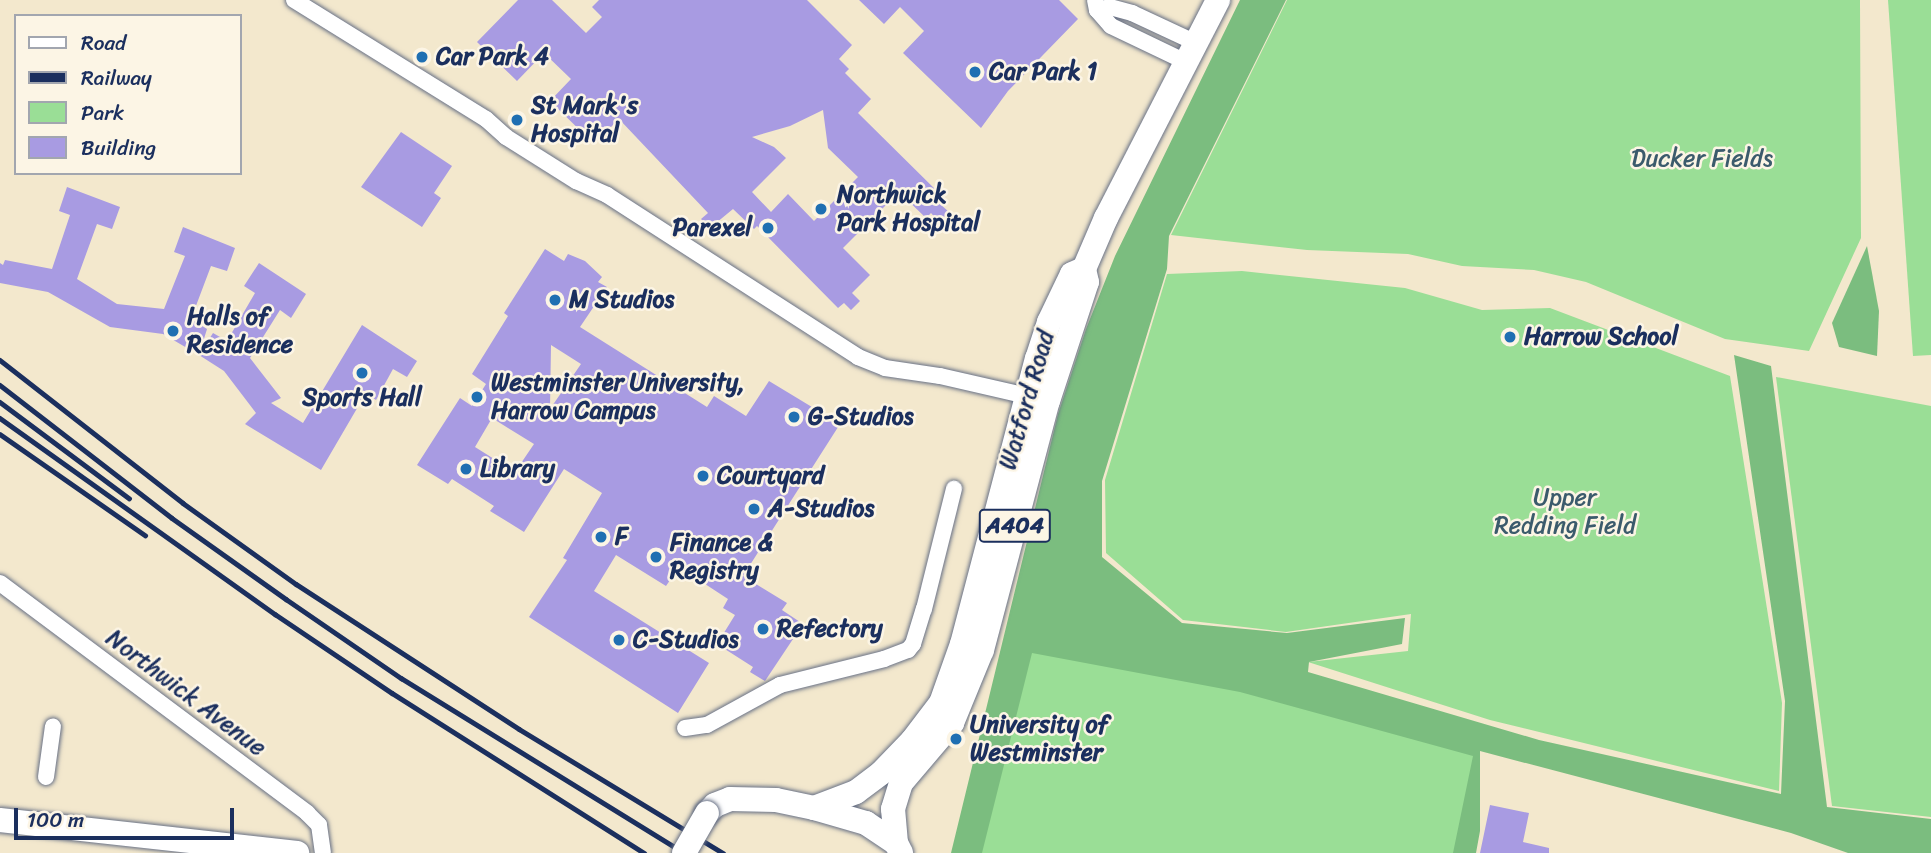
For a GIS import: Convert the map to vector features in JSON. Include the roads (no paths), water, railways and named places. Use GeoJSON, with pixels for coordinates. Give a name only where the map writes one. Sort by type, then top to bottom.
{"type":"FeatureCollection","features":[{"type":"Feature","properties":{"kind":"main road","name":"Watford Road"},"geometry":{"type":"LineString","coordinates":[[814,808],[856,792],[881,773],[912,741],[942,703],[1036,399],[1087,282],[1084,269],[1106,218],[1218,0]]}},
{"type":"Feature","properties":{"kind":"main road","name":"Watford Road"},"geometry":{"type":"LineString","coordinates":[[899,848],[893,808],[901,783],[956,716],[982,650],[1036,399]]}},
{"type":"Feature","properties":{"kind":"main road"},"geometry":{"type":"LineString","coordinates":[[684,853],[707,813],[715,805],[730,799],[776,800],[866,823],[899,848]]}},
{"type":"Feature","properties":{"kind":"main road"},"geometry":{"type":"LineString","coordinates":[[0,820],[297,853]]}},
{"type":"Feature","properties":{"kind":"street"},"geometry":{"type":"LineString","coordinates":[[294,0],[475,112],[506,137],[576,181],[607,195],[868,363],[1036,399]]}},
{"type":"Feature","properties":{"kind":"street"},"geometry":{"type":"LineString","coordinates":[[1096,5],[1111,26],[1191,52]]}},
{"type":"Feature","properties":{"kind":"street"},"geometry":{"type":"LineString","coordinates":[[685,728],[708,725],[771,688],[900,655],[908,650],[913,645],[954,489]]}},
{"type":"Feature","properties":{"kind":"street","name":"Northwick Avenue"},"geometry":{"type":"LineString","coordinates":[[0,583],[307,813],[318,825],[323,853]]}},
{"type":"Feature","properties":{"kind":"street"},"geometry":{"type":"LineString","coordinates":[[46,777],[53,726]]}},
{"type":"Feature","properties":{"kind":"railway"},"geometry":{"type":"LineString","coordinates":[[0,360],[183,503],[296,584],[519,729],[723,853]]}},
{"type":"Feature","properties":{"kind":"railway"},"geometry":{"type":"LineString","coordinates":[[0,385],[172,518],[401,678],[684,853]]}},
{"type":"Feature","properties":{"kind":"railway"},"geometry":{"type":"LineString","coordinates":[[0,402],[129,498]]}},
{"type":"Feature","properties":{"kind":"railway"},"geometry":{"type":"LineString","coordinates":[[0,418],[275,614],[392,693],[644,853]]}},
{"type":"Feature","properties":{"kind":"railway"},"geometry":{"type":"LineString","coordinates":[[0,434],[145,535]]}},
{"type":"Feature","properties":{"kind":"place","name":"Car Park 4"},"geometry":{"type":"Point","coordinates":[422,57]}},
{"type":"Feature","properties":{"kind":"place","name":"Car Park 1"},"geometry":{"type":"Point","coordinates":[975,72]}},
{"type":"Feature","properties":{"kind":"place","name":"St Mark's Hospital"},"geometry":{"type":"Point","coordinates":[517,120]}},
{"type":"Feature","properties":{"kind":"place","name":"Northwick Park Hospital"},"geometry":{"type":"Point","coordinates":[821,209]}},
{"type":"Feature","properties":{"kind":"place","name":"Parexel"},"geometry":{"type":"Point","coordinates":[768,228]}},
{"type":"Feature","properties":{"kind":"place","name":"M Studios"},"geometry":{"type":"Point","coordinates":[555,300]}},
{"type":"Feature","properties":{"kind":"place","name":"Halls of Residence"},"geometry":{"type":"Point","coordinates":[173,331]}},
{"type":"Feature","properties":{"kind":"place","name":"Harrow School"},"geometry":{"type":"Point","coordinates":[1510,337]}},
{"type":"Feature","properties":{"kind":"place","name":"Sports Hall"},"geometry":{"type":"Point","coordinates":[362,373]}},
{"type":"Feature","properties":{"kind":"place","name":"Westminster University, Harrow Campus"},"geometry":{"type":"Point","coordinates":[477,397]}},
{"type":"Feature","properties":{"kind":"place","name":"G-Studios"},"geometry":{"type":"Point","coordinates":[794,417]}},
{"type":"Feature","properties":{"kind":"place","name":"Library"},"geometry":{"type":"Point","coordinates":[466,469]}},
{"type":"Feature","properties":{"kind":"place","name":"Courtyard"},"geometry":{"type":"Point","coordinates":[703,476]}},
{"type":"Feature","properties":{"kind":"place","name":"A-Studios"},"geometry":{"type":"Point","coordinates":[754,509]}},
{"type":"Feature","properties":{"kind":"place","name":"F"},"geometry":{"type":"Point","coordinates":[601,537]}},
{"type":"Feature","properties":{"kind":"place","name":"Finance & Registry"},"geometry":{"type":"Point","coordinates":[656,557]}},
{"type":"Feature","properties":{"kind":"place","name":"Refectory"},"geometry":{"type":"Point","coordinates":[763,629]}},
{"type":"Feature","properties":{"kind":"place","name":"C-Studios"},"geometry":{"type":"Point","coordinates":[619,640]}},
{"type":"Feature","properties":{"kind":"place","name":"University of Westminster"},"geometry":{"type":"Point","coordinates":[956,739]}},
{"type":"Feature","properties":{"kind":"park label","name":"Ducker Fields"},"geometry":{"type":"Point","coordinates":[1702,159]}},
{"type":"Feature","properties":{"kind":"park label","name":"Upper Redding Field"},"geometry":{"type":"Point","coordinates":[1565,512]}}]}
